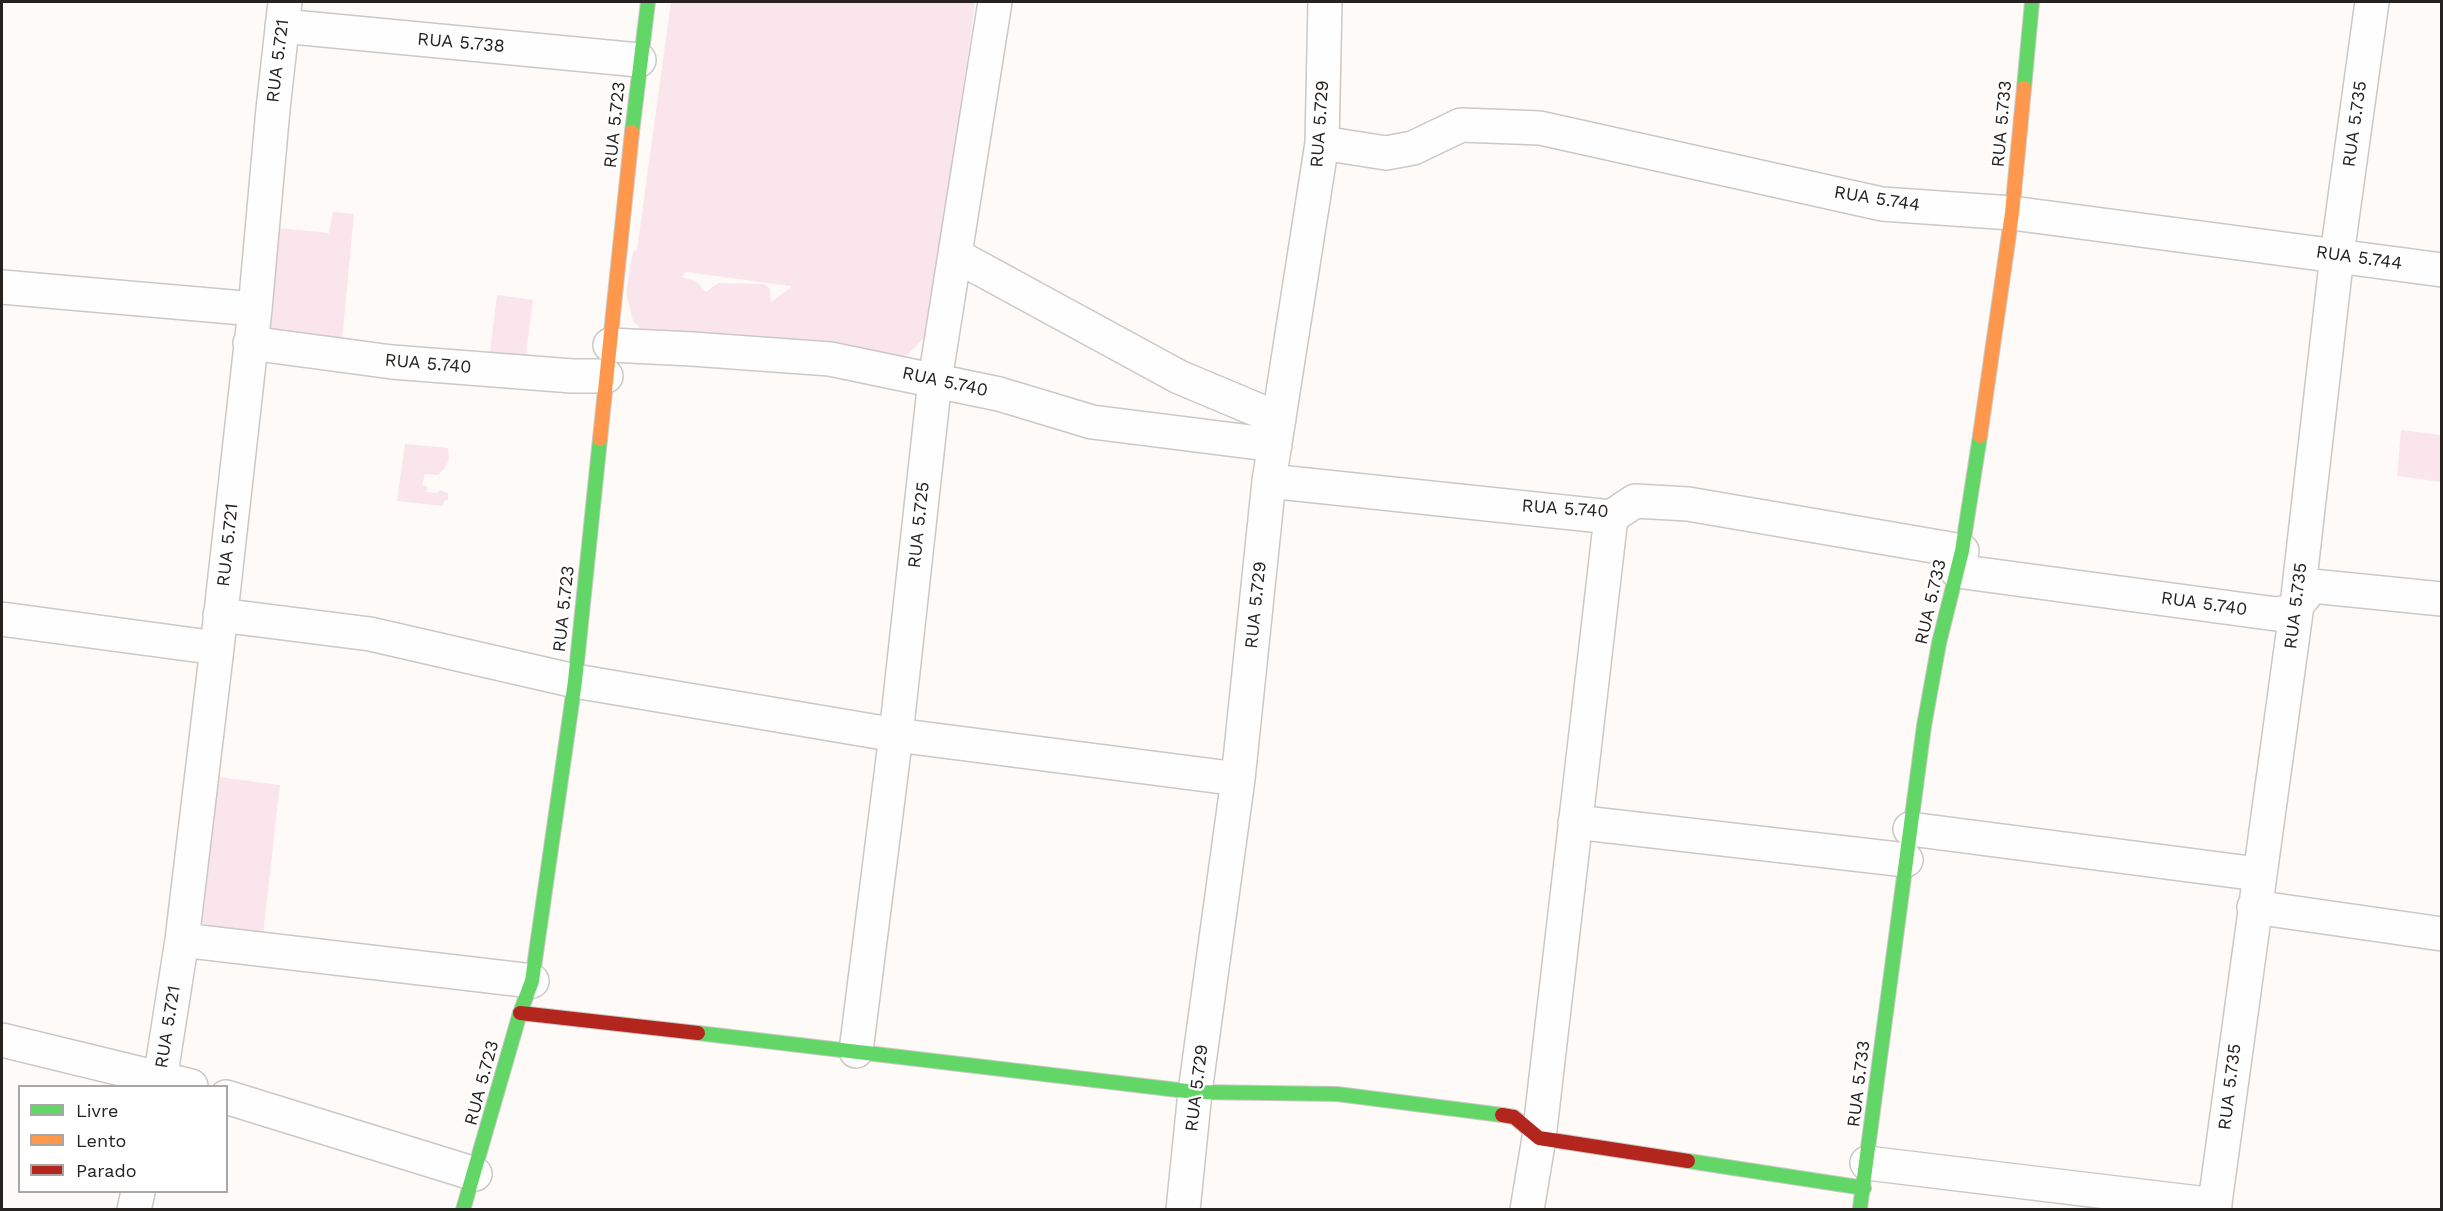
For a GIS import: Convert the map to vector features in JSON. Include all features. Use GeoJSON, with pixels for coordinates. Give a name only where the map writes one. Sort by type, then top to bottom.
{"type":"FeatureCollection","features":[{"type":"Feature","properties":{"kind":"street","name":"RUA 5.723"},"geometry":{"type":"LineString","coordinates":[[463,1209],[476,1174],[520,1013],[532,981],[575,681],[639,60],[648,2]]}},
{"type":"Feature","properties":{"kind":"street","name":"RUA 5.725"},"geometry":{"type":"LineString","coordinates":[[856,1051],[896,735],[935,380],[995,2]]}},
{"type":"Feature","properties":{"kind":"street","name":"RUA 5.729"},"geometry":{"type":"LineString","coordinates":[[1183,1209],[1195,1092],[1238,779],[1269,481],[1322,143],[1325,2]]}},
{"type":"Feature","properties":{"kind":"street","name":"RUA 5.733"},"geometry":{"type":"LineString","coordinates":[[1860,1209],[1908,844],[1937,653],[1959,561],[2012,213],[2032,2]]}},
{"type":"Feature","properties":{"kind":"street","name":"RUA 5.735"},"geometry":{"type":"LineString","coordinates":[[2214,1207],[2258,874],[2297,605],[2337,255],[2372,2]]}},
{"type":"Feature","properties":{"kind":"street","name":"RUA 5.738"},"geometry":{"type":"LineString","coordinates":[[278,8],[639,60]]}},
{"type":"Feature","properties":{"kind":"street","name":"RUA 5.721"},"geometry":{"type":"LineString","coordinates":[[170,1084],[182,940],[255,309],[278,8]]}},
{"type":"Feature","properties":{"kind":"street","name":"RUA 5.744"},"geometry":{"type":"LineString","coordinates":[[1322,143],[1386,153],[1413,148],[1461,125],[1540,128],[1882,204],[2012,213],[2442,270]]}},
{"type":"Feature","properties":{"kind":"street"},"geometry":{"type":"LineString","coordinates":[[955,255],[1277,432]]}},
{"type":"Feature","properties":{"kind":"street"},"geometry":{"type":"LineString","coordinates":[[2,287],[255,309]]}},
{"type":"Feature","properties":{"kind":"street","name":"RUA 5.740"},"geometry":{"type":"LineString","coordinates":[[250,343],[392,362],[572,376],[608,361],[692,349],[830,359],[999,394],[1092,422],[1277,432]]}},
{"type":"Feature","properties":{"kind":"street","name":"RUA 5.740"},"geometry":{"type":"LineString","coordinates":[[1269,481],[1611,516],[1635,501],[1688,504],[1959,561],[2276,614],[2288,612],[2297,605],[2312,586],[2442,599]]}},
{"type":"Feature","properties":{"kind":"street"},"geometry":{"type":"LineString","coordinates":[[1527,1209],[1539,1138],[1611,516]]}},
{"type":"Feature","properties":{"kind":"street"},"geometry":{"type":"LineString","coordinates":[[220,615],[370,633],[575,681],[896,735],[1238,779]]}},
{"type":"Feature","properties":{"kind":"street"},"geometry":{"type":"LineString","coordinates":[[2,619],[216,648]]}},
{"type":"Feature","properties":{"kind":"street"},"geometry":{"type":"LineString","coordinates":[[1575,822],[1908,844],[2258,874]]}},
{"type":"Feature","properties":{"kind":"street"},"geometry":{"type":"LineString","coordinates":[[2254,907],[2442,934]]}},
{"type":"Feature","properties":{"kind":"street"},"geometry":{"type":"LineString","coordinates":[[182,940],[532,981]]}},
{"type":"Feature","properties":{"kind":"street"},"geometry":{"type":"LineString","coordinates":[[520,1013],[1195,1092],[1337,1094],[1514,1118],[1539,1138],[1865,1175],[2214,1207]]}},
{"type":"Feature","properties":{"kind":"street"},"geometry":{"type":"LineString","coordinates":[[2,1040],[170,1084]]}},
{"type":"Feature","properties":{"kind":"street"},"geometry":{"type":"LineString","coordinates":[[228,1098],[476,1174]]}},
{"type":"Feature","properties":{"kind":"street"},"geometry":{"type":"LineString","coordinates":[[134,1209],[138,1193]]}},
{"type":"Feature","properties":{"kind":"shaded area"},"geometry":{"type":"Polygon","coordinates":[[[671,2],[975,2],[931,331],[907,355],[896,358],[650,338],[633,321],[626,293],[633,251],[637,250],[671,2]],[[686,272],[682,277],[696,281],[706,292],[718,283],[764,284],[770,289],[771,302],[790,286],[686,272]]]}},
{"type":"Feature","properties":{"kind":"shaded area"},"geometry":{"type":"Polygon","coordinates":[[[333,212],[354,214],[342,341],[266,331],[279,228],[329,233],[333,212]]]}},
{"type":"Feature","properties":{"kind":"shaded area"},"geometry":{"type":"Polygon","coordinates":[[[497,295],[533,300],[525,362],[489,360],[497,295]]]}},
{"type":"Feature","properties":{"kind":"shaded area"},"geometry":{"type":"Polygon","coordinates":[[[2401,430],[2441,435],[2441,482],[2397,476],[2401,430]]]}},
{"type":"Feature","properties":{"kind":"shaded area"},"geometry":{"type":"Polygon","coordinates":[[[405,444],[448,448],[449,460],[444,469],[438,475],[425,474],[422,485],[428,487],[427,492],[437,493],[440,490],[448,493],[448,500],[444,501],[443,506],[397,501],[405,444]]]}},
{"type":"Feature","properties":{"kind":"shaded area"},"geometry":{"type":"Polygon","coordinates":[[[211,776],[280,785],[263,935],[194,922],[211,776]]]}},
{"type":"Feature","properties":{"kind":"traffic: fast"},"geometry":{"type":"LineString","coordinates":[[632,132],[648,2]]}},
{"type":"Feature","properties":{"kind":"traffic: fast"},"geometry":{"type":"LineString","coordinates":[[2024,88],[2032,2]]}},
{"type":"Feature","properties":{"kind":"traffic: fast"},"geometry":{"type":"LineString","coordinates":[[1860,1208],[1924,726],[1939,643],[1962,551],[1980,436]]}},
{"type":"Feature","properties":{"kind":"traffic: fast"},"geometry":{"type":"LineString","coordinates":[[463,1210],[520,1013],[532,981],[575,681],[600,439]]}},
{"type":"Feature","properties":{"kind":"traffic: fast"},"geometry":{"type":"LineString","coordinates":[[698,1033],[1195,1092],[1337,1094],[1502,1115]]}},
{"type":"Feature","properties":{"kind":"traffic: fast"},"geometry":{"type":"LineString","coordinates":[[1688,1161],[1864,1188]]}},
{"type":"Feature","properties":{"kind":"traffic: slow"},"geometry":{"type":"LineString","coordinates":[[1980,436],[2012,213],[2024,88]]}},
{"type":"Feature","properties":{"kind":"traffic: slow"},"geometry":{"type":"LineString","coordinates":[[600,439],[632,132]]}},
{"type":"Feature","properties":{"kind":"traffic: jam"},"geometry":{"type":"LineString","coordinates":[[520,1013],[698,1033]]}},
{"type":"Feature","properties":{"kind":"traffic: jam"},"geometry":{"type":"LineString","coordinates":[[1502,1115],[1514,1117],[1539,1138],[1688,1161]]}}]}
